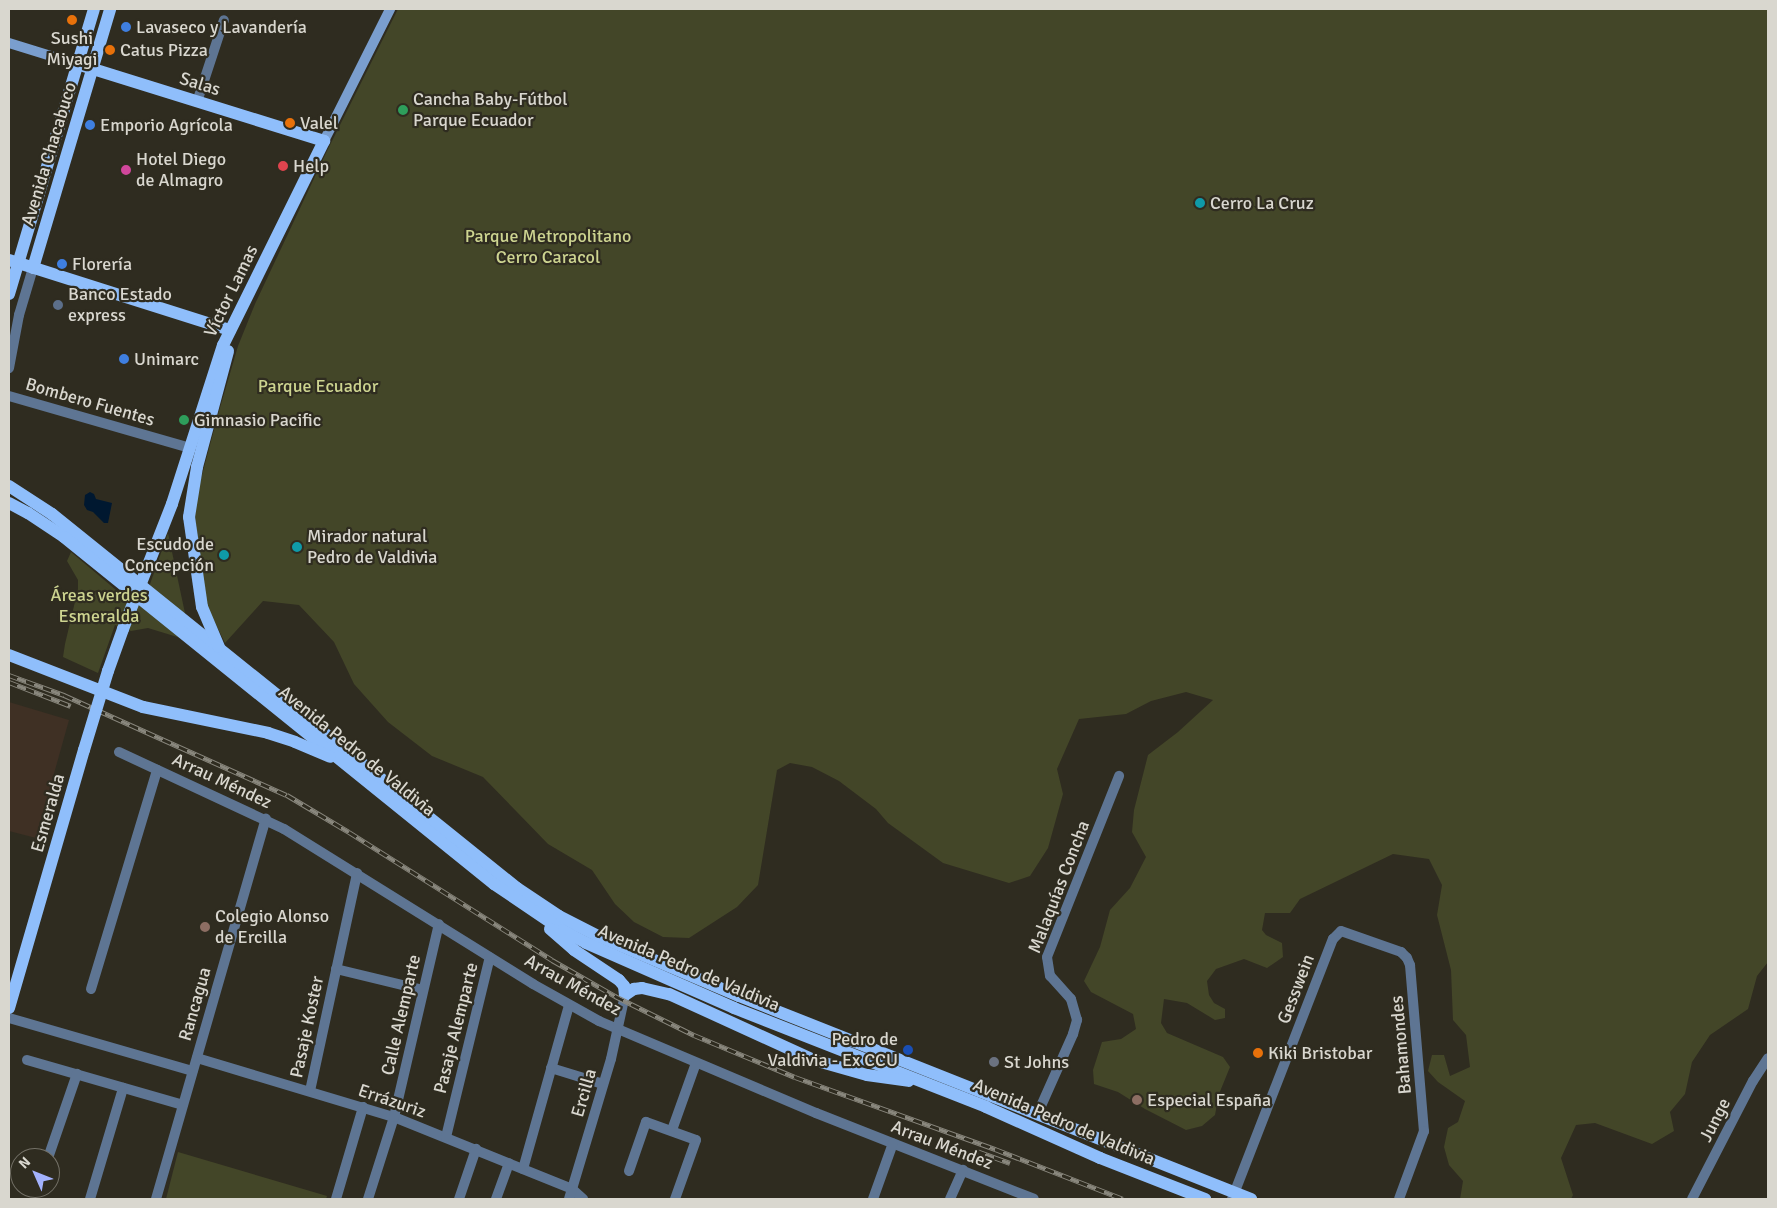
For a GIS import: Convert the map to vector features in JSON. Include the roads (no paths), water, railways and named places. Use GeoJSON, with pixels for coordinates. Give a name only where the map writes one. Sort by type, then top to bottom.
{"type":"FeatureCollection","features":[{"type":"Feature","properties":{"kind":"main road","name":"Avenida Chacabuco"},"geometry":{"type":"LineString","coordinates":[[9,294],[13,262],[94,9]]}},
{"type":"Feature","properties":{"kind":"main road","name":"Avenida Chacabuco"},"geometry":{"type":"LineString","coordinates":[[33,268],[110,9]]}},
{"type":"Feature","properties":{"kind":"main road","name":"Víctor Lamas"},"geometry":{"type":"LineString","coordinates":[[123,629],[172,504],[219,357],[230,330],[390,9]]}},
{"type":"Feature","properties":{"kind":"main road","name":"Salas"},"geometry":{"type":"LineString","coordinates":[[9,43],[324,141]]}},
{"type":"Feature","properties":{"kind":"main road"},"geometry":{"type":"LineString","coordinates":[[13,262],[230,330],[225,366],[197,467],[190,507],[190,534],[202,607],[221,658]]}},
{"type":"Feature","properties":{"kind":"main road"},"geometry":{"type":"LineString","coordinates":[[9,486],[52,514],[221,658]]}},
{"type":"Feature","properties":{"kind":"main road"},"geometry":{"type":"LineString","coordinates":[[9,503],[64,537],[221,658]]}},
{"type":"Feature","properties":{"kind":"main road","name":"Esmeralda"},"geometry":{"type":"LineString","coordinates":[[9,1008],[84,750],[123,629]]}},
{"type":"Feature","properties":{"kind":"main road"},"geometry":{"type":"LineString","coordinates":[[9,655],[143,707],[256,730],[288,739],[327,756],[350,769]]}},
{"type":"Feature","properties":{"kind":"main road","name":"Avenida Pedro de Valdivia"},"geometry":{"type":"LineString","coordinates":[[221,658],[302,716],[517,888],[559,916],[598,936],[669,967],[1233,1196],[1250,1199]]}},
{"type":"Feature","properties":{"kind":"main road","name":"Avenida Pedro de Valdivia"},"geometry":{"type":"LineString","coordinates":[[221,658],[350,769],[488,878],[538,916],[586,943],[734,1008],[921,1081],[1014,1119],[1100,1158],[1205,1199]]}},
{"type":"Feature","properties":{"kind":"main road"},"geometry":{"type":"LineString","coordinates":[[538,916],[574,950],[619,980],[624,986],[626,995],[642,988],[680,997],[795,1051],[835,1067],[883,1078],[921,1081]]}},
{"type":"Feature","properties":{"kind":"main road"},"geometry":{"type":"LineString","coordinates":[[734,1008],[795,1051]]}},
{"type":"Feature","properties":{"kind":"main road"},"geometry":{"type":"LineString","coordinates":[[835,1067],[855,1055],[864,1046]]}},
{"type":"Feature","properties":{"kind":"street"},"geometry":{"type":"LineString","coordinates":[[197,102],[224,20]]}},
{"type":"Feature","properties":{"kind":"street","name":"Avenida Chacabuco"},"geometry":{"type":"LineString","coordinates":[[9,368],[19,315],[33,268]]}},
{"type":"Feature","properties":{"kind":"street","name":"Bombero Fuentes"},"geometry":{"type":"LineString","coordinates":[[9,396],[190,448]]}},
{"type":"Feature","properties":{"kind":"street","name":"Arrau Méndez"},"geometry":{"type":"LineString","coordinates":[[120,752],[266,819],[598,1021],[696,1063],[1034,1199]]}},
{"type":"Feature","properties":{"kind":"street"},"geometry":{"type":"LineString","coordinates":[[91,989],[157,770]]}},
{"type":"Feature","properties":{"kind":"street","name":"Malaquías Concha"},"geometry":{"type":"LineString","coordinates":[[1037,1115],[1073,1034],[1076,1020],[1071,999],[1050,976],[1047,957],[1120,776]]}},
{"type":"Feature","properties":{"kind":"street","name":"Rancagua"},"geometry":{"type":"LineString","coordinates":[[156,1199],[266,819]]}},
{"type":"Feature","properties":{"kind":"street","name":"Pasaje Koster"},"geometry":{"type":"LineString","coordinates":[[310,1091],[357,873]]}},
{"type":"Feature","properties":{"kind":"street","name":"Calle Alemparte"},"geometry":{"type":"LineString","coordinates":[[368,1199],[394,1117],[439,924]]}},
{"type":"Feature","properties":{"kind":"street","name":"Gesswein"},"geometry":{"type":"LineString","coordinates":[[1233,1196],[1333,939],[1339,932]]}},
{"type":"Feature","properties":{"kind":"street","name":"Bahamondes"},"geometry":{"type":"LineString","coordinates":[[1339,932],[1347,932],[1401,952],[1407,958],[1410,965],[1424,1131],[1399,1199]]}},
{"type":"Feature","properties":{"kind":"street","name":"Pasaje Alemparte"},"geometry":{"type":"LineString","coordinates":[[446,1137],[490,957]]}},
{"type":"Feature","properties":{"kind":"street","name":"Pasaje Koster"},"geometry":{"type":"LineString","coordinates":[[336,969],[423,990]]}},
{"type":"Feature","properties":{"kind":"street","name":"Ercilla"},"geometry":{"type":"LineString","coordinates":[[571,1194],[603,1084],[626,995]]}},
{"type":"Feature","properties":{"kind":"street"},"geometry":{"type":"LineString","coordinates":[[523,1169],[570,1005]]}},
{"type":"Feature","properties":{"kind":"street"},"geometry":{"type":"LineString","coordinates":[[9,1018],[193,1071]]}},
{"type":"Feature","properties":{"kind":"street","name":"Errázuriz"},"geometry":{"type":"LineString","coordinates":[[197,1058],[394,1117],[523,1169],[571,1194]]}},
{"type":"Feature","properties":{"kind":"street","name":"Junge"},"geometry":{"type":"LineString","coordinates":[[1692,1199],[1753,1081],[1768,1058]]}},
{"type":"Feature","properties":{"kind":"street"},"geometry":{"type":"LineString","coordinates":[[26,1060],[183,1105]]}},
{"type":"Feature","properties":{"kind":"street"},"geometry":{"type":"LineString","coordinates":[[672,1130],[696,1063]]}},
{"type":"Feature","properties":{"kind":"street"},"geometry":{"type":"LineString","coordinates":[[551,1068],[603,1084]]}},
{"type":"Feature","properties":{"kind":"street"},"geometry":{"type":"LineString","coordinates":[[51,1148],[77,1074]]}},
{"type":"Feature","properties":{"kind":"street"},"geometry":{"type":"LineString","coordinates":[[90,1199],[123,1088]]}},
{"type":"Feature","properties":{"kind":"street"},"geometry":{"type":"LineString","coordinates":[[336,1199],[363,1107]]}},
{"type":"Feature","properties":{"kind":"street"},"geometry":{"type":"LineString","coordinates":[[629,1171],[646,1122],[696,1140],[675,1199]]}},
{"type":"Feature","properties":{"kind":"street"},"geometry":{"type":"LineString","coordinates":[[873,1199],[893,1143]]}},
{"type":"Feature","properties":{"kind":"street"},"geometry":{"type":"LineString","coordinates":[[459,1199],[476,1150]]}},
{"type":"Feature","properties":{"kind":"street"},"geometry":{"type":"LineString","coordinates":[[496,1199],[509,1163]]}},
{"type":"Feature","properties":{"kind":"street"},"geometry":{"type":"LineString","coordinates":[[950,1199],[962,1170]]}},
{"type":"Feature","properties":{"kind":"street"},"geometry":{"type":"LineString","coordinates":[[571,1194],[583,1199]]}},
{"type":"Feature","properties":{"kind":"water"},"geometry":{"type":"Polygon","coordinates":[[[90,492],[94,494],[96,499],[112,503],[108,523],[104,523],[93,512],[87,510],[84,505],[85,495],[90,492]]]}},
{"type":"Feature","properties":{"kind":"railway"},"geometry":{"type":"LineString","coordinates":[[9,675],[64,695],[287,795],[552,960],[615,996],[694,1035],[795,1077],[995,1149],[1123,1199]]}},
{"type":"Feature","properties":{"kind":"railway"},"geometry":{"type":"LineString","coordinates":[[9,682],[71,706]]}},
{"type":"Feature","properties":{"kind":"railway"},"geometry":{"type":"LineString","coordinates":[[977,1151],[1010,1163]]}},
{"type":"Feature","properties":{"kind":"place","name":"Sushi Miyagi"},"geometry":{"type":"Point","coordinates":[72,20]}},
{"type":"Feature","properties":{"kind":"place","name":"Lavaseco y Lavandería"},"geometry":{"type":"Point","coordinates":[126,27]}},
{"type":"Feature","properties":{"kind":"place","name":"Catus Pizza"},"geometry":{"type":"Point","coordinates":[110,50]}},
{"type":"Feature","properties":{"kind":"place","name":"Cancha Baby-Fútbol Parque Ecuador"},"geometry":{"type":"Point","coordinates":[403,110]}},
{"type":"Feature","properties":{"kind":"place","name":"Valel"},"geometry":{"type":"Point","coordinates":[290,123]}},
{"type":"Feature","properties":{"kind":"place","name":"Emporio Agrícola"},"geometry":{"type":"Point","coordinates":[90,125]}},
{"type":"Feature","properties":{"kind":"place","name":"Help"},"geometry":{"type":"Point","coordinates":[283,166]}},
{"type":"Feature","properties":{"kind":"place","name":"Hotel Diego de Almagro"},"geometry":{"type":"Point","coordinates":[126,170]}},
{"type":"Feature","properties":{"kind":"place","name":"Cerro La Cruz"},"geometry":{"type":"Point","coordinates":[1200,203]}},
{"type":"Feature","properties":{"kind":"place","name":"Florería"},"geometry":{"type":"Point","coordinates":[62,264]}},
{"type":"Feature","properties":{"kind":"place","name":"Banco Estado express"},"geometry":{"type":"Point","coordinates":[58,305]}},
{"type":"Feature","properties":{"kind":"place","name":"Unimarc"},"geometry":{"type":"Point","coordinates":[124,359]}},
{"type":"Feature","properties":{"kind":"place","name":"Gimnasio Pacific"},"geometry":{"type":"Point","coordinates":[184,420]}},
{"type":"Feature","properties":{"kind":"place","name":"Mirador natural Pedro de Valdivia"},"geometry":{"type":"Point","coordinates":[297,547]}},
{"type":"Feature","properties":{"kind":"place","name":"Escudo de Concepción"},"geometry":{"type":"Point","coordinates":[224,555]}},
{"type":"Feature","properties":{"kind":"place","name":"Colegio Alonso de Ercilla"},"geometry":{"type":"Point","coordinates":[205,927]}},
{"type":"Feature","properties":{"kind":"place","name":"Pedro de Valdivia - Ex CCU"},"geometry":{"type":"Point","coordinates":[908,1050]}},
{"type":"Feature","properties":{"kind":"place","name":"Kiki Bristobar"},"geometry":{"type":"Point","coordinates":[1258,1053]}},
{"type":"Feature","properties":{"kind":"place","name":"St Johns"},"geometry":{"type":"Point","coordinates":[994,1062]}},
{"type":"Feature","properties":{"kind":"place","name":"Especial España"},"geometry":{"type":"Point","coordinates":[1137,1100]}},
{"type":"Feature","properties":{"kind":"park label","name":"Parque Metropolitano Cerro Caracol"},"geometry":{"type":"Point","coordinates":[548,247]}},
{"type":"Feature","properties":{"kind":"park label","name":"Parque Ecuador"},"geometry":{"type":"Point","coordinates":[318,386]}},
{"type":"Feature","properties":{"kind":"park label","name":"Áreas verdes Esmeralda"},"geometry":{"type":"Point","coordinates":[99,606]}}]}
